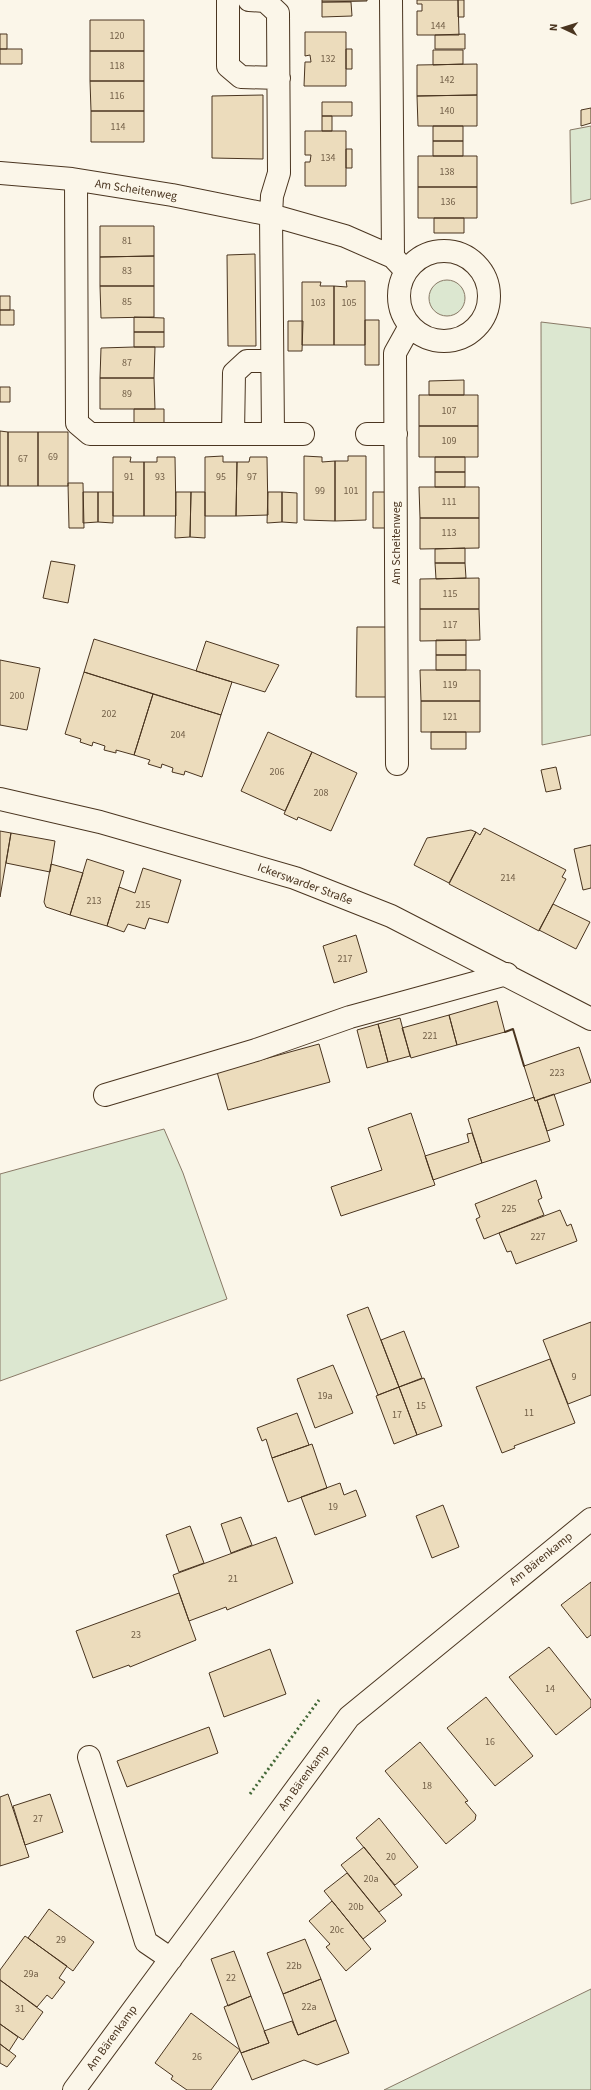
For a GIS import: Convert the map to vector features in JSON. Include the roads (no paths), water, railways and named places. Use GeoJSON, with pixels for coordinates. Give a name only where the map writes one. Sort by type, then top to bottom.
{"type":"FeatureCollection","features":[{"type":"Feature","properties":{"kind":"street"},"geometry":{"type":"LineString","coordinates":[[228,0],[228,66],[241,77],[279,78]]}},
{"type":"Feature","properties":{"kind":"street"},"geometry":{"type":"LineString","coordinates":[[249,0],[266,0],[278,13],[279,173],[272,196],[271,215],[274,434]]}},
{"type":"Feature","properties":{"kind":"street"},"geometry":{"type":"LineString","coordinates":[[391,0],[400,264],[401,282],[399,293],[403,316],[410,326],[428,339],[445,342],[461,338],[471,333],[479,325],[489,304],[489,293],[482,272],[475,264],[456,252],[433,252],[414,263],[400,264]]}},
{"type":"Feature","properties":{"kind":"street","name":"Am Scheitenweg"},"geometry":{"type":"LineString","coordinates":[[0,173],[76,180],[172,196],[271,215],[344,236],[400,264]]}},
{"type":"Feature","properties":{"kind":"street"},"geometry":{"type":"LineString","coordinates":[[76,180],[76,423],[90,434],[304,434]]}},
{"type":"Feature","properties":{"kind":"street","name":"Am Scheitenweg"},"geometry":{"type":"LineString","coordinates":[[397,764],[395,353],[410,326]]}},
{"type":"Feature","properties":{"kind":"street"},"geometry":{"type":"LineString","coordinates":[[233,434],[234,373],[248,361],[272,361]]}},
{"type":"Feature","properties":{"kind":"street"},"geometry":{"type":"LineString","coordinates":[[367,434],[396,434]]}},
{"type":"Feature","properties":{"kind":"street","name":"Ickerswarder Straße"},"geometry":{"type":"LineString","coordinates":[[0,799],[100,822],[295,878],[391,916],[507,974],[591,1019]]}},
{"type":"Feature","properties":{"kind":"street"},"geometry":{"type":"LineString","coordinates":[[105,1096],[256,1050],[350,1017],[507,974]]}},
{"type":"Feature","properties":{"kind":"street","name":"Am Bärenkamp"},"geometry":{"type":"LineString","coordinates":[[74,2090],[349,1717],[591,1519]]}},
{"type":"Feature","properties":{"kind":"street"},"geometry":{"type":"LineString","coordinates":[[89,1757],[146,1942],[171,1959]]}}]}
